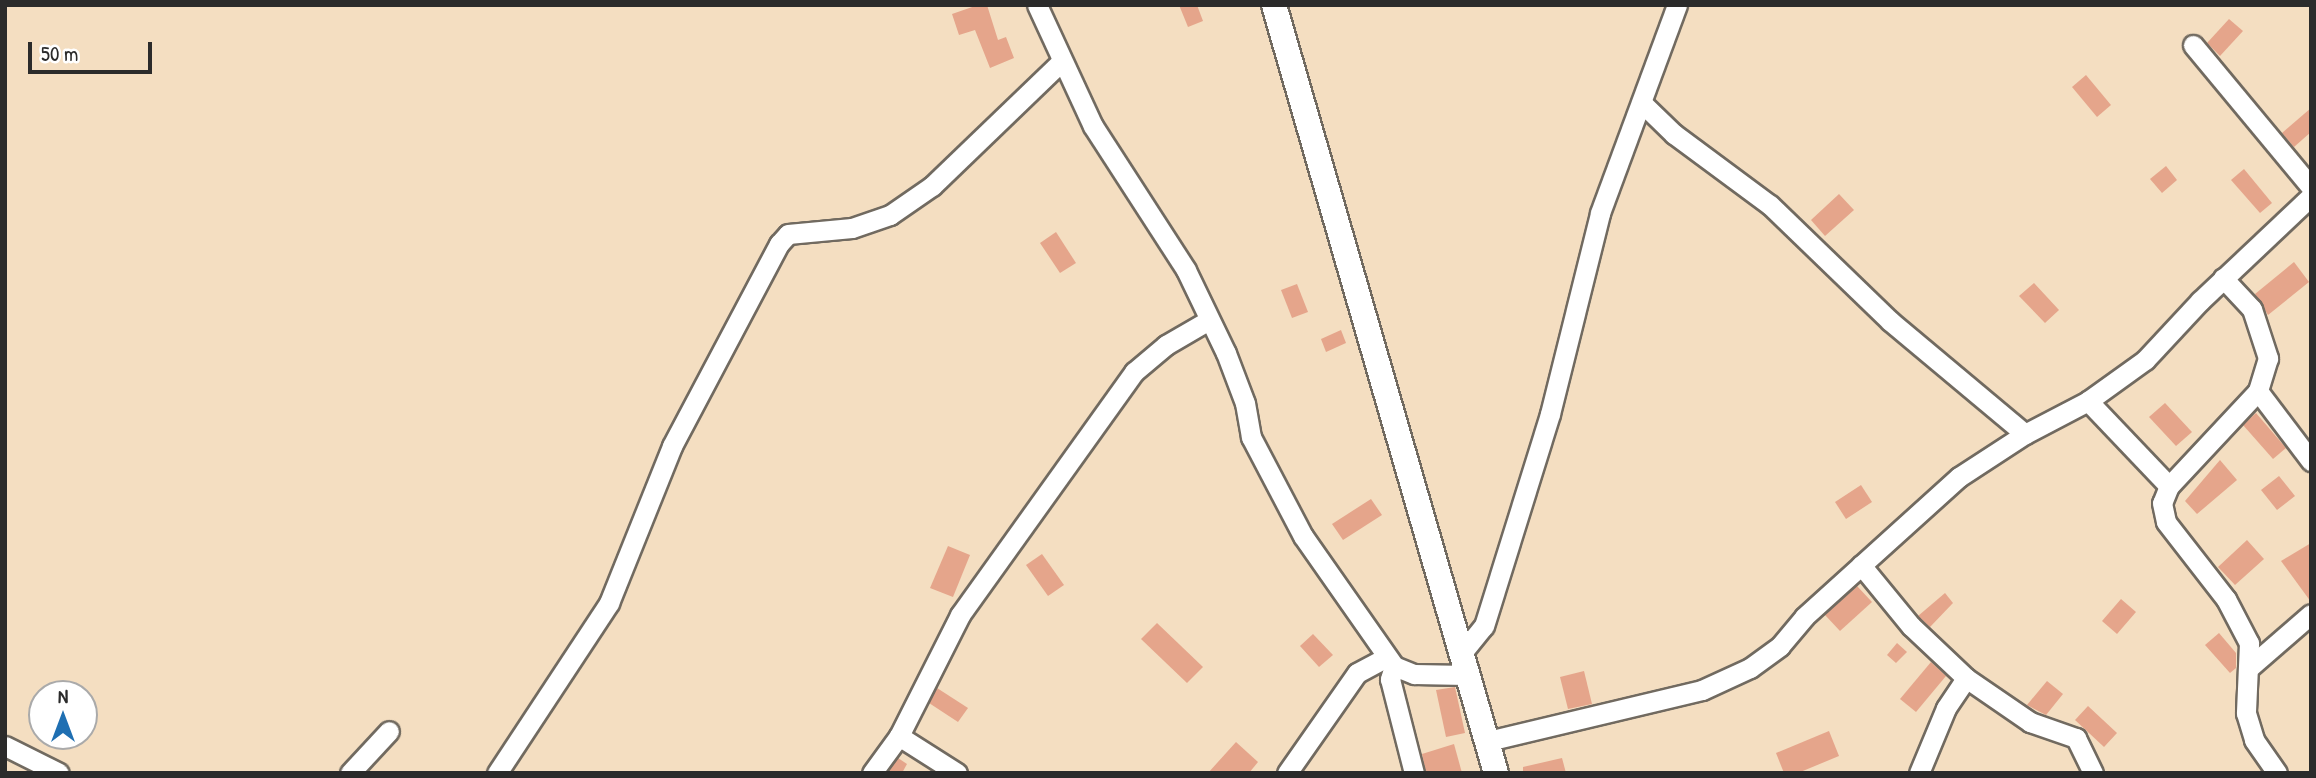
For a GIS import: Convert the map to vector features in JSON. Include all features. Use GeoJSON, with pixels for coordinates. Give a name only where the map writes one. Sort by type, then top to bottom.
{"type":"FeatureCollection","features":[{"type":"Feature","properties":{"kind":"street"},"geometry":{"type":"LineString","coordinates":[[1037,5],[1060,64],[1093,126],[1186,270],[1231,365],[1251,437],[1271,481],[1389,662],[1390,679],[1414,773]]}},
{"type":"Feature","properties":{"kind":"street"},"geometry":{"type":"LineString","coordinates":[[1275,5],[1370,324],[1463,665],[1496,773]]}},
{"type":"Feature","properties":{"kind":"street"},"geometry":{"type":"LineString","coordinates":[[1463,665],[1484,626],[1508,537],[1550,414],[1600,213],[1677,5]]}},
{"type":"Feature","properties":{"kind":"street"},"geometry":{"type":"LineString","coordinates":[[2193,45],[2311,187]]}},
{"type":"Feature","properties":{"kind":"street"},"geometry":{"type":"LineString","coordinates":[[497,773],[609,603],[671,446],[779,244],[788,234],[852,228],[890,215],[932,186],[1060,64]]}},
{"type":"Feature","properties":{"kind":"street"},"geometry":{"type":"LineString","coordinates":[[1642,103],[1674,134],[1770,205],[1890,321],[2025,434]]}},
{"type":"Feature","properties":{"kind":"street"},"geometry":{"type":"LineString","coordinates":[[1488,741],[1702,690],[1750,668],[1780,646],[1804,617],[1959,477],[2025,434],[2088,401],[2146,360],[2223,278],[2311,196]]}},
{"type":"Feature","properties":{"kind":"street"},"geometry":{"type":"LineString","coordinates":[[2223,278],[2252,309],[2262,330],[2268,358],[2258,391],[2169,486],[2162,503],[2166,522],[2226,599],[2249,643],[2251,666],[2246,713],[2254,740],[2277,773]]}},
{"type":"Feature","properties":{"kind":"street"},"geometry":{"type":"LineString","coordinates":[[872,773],[899,736],[960,615],[1070,456],[1134,372],[1166,345],[1209,320]]}},
{"type":"Feature","properties":{"kind":"street"},"geometry":{"type":"LineString","coordinates":[[2258,391],[2311,461]]}},
{"type":"Feature","properties":{"kind":"street"},"geometry":{"type":"LineString","coordinates":[[2088,401],[2169,486]]}},
{"type":"Feature","properties":{"kind":"street"},"geometry":{"type":"LineString","coordinates":[[1861,565],[1911,626],[1966,678],[2030,722],[2076,738],[2093,773]]}},
{"type":"Feature","properties":{"kind":"street"},"geometry":{"type":"LineString","coordinates":[[2251,666],[2311,614]]}},
{"type":"Feature","properties":{"kind":"street"},"geometry":{"type":"LineString","coordinates":[[1287,773],[1357,673],[1389,662],[1414,674],[1463,665]]}},
{"type":"Feature","properties":{"kind":"street"},"geometry":{"type":"LineString","coordinates":[[1919,773],[1946,708],[1966,678]]}},
{"type":"Feature","properties":{"kind":"street"},"geometry":{"type":"LineString","coordinates":[[350,773],[389,731]]}},
{"type":"Feature","properties":{"kind":"street"},"geometry":{"type":"LineString","coordinates":[[899,736],[957,773]]}},
{"type":"Feature","properties":{"kind":"street"},"geometry":{"type":"LineString","coordinates":[[5,746],[59,773]]}},
{"type":"Feature","properties":{"kind":"building"},"geometry":{"type":"Polygon","coordinates":[[[978,5],[987,5],[998,40],[1006,37],[1014,58],[990,68],[975,30],[959,35],[952,14],[978,5]]]}},
{"type":"Feature","properties":{"kind":"building"},"geometry":{"type":"Polygon","coordinates":[[[1179,5],[1197,5],[1203,21],[1188,27],[1179,5]]]}},
{"type":"Feature","properties":{"kind":"building"},"geometry":{"type":"Polygon","coordinates":[[[2229,19],[2243,31],[2220,56],[2207,43],[2229,19]]]}},
{"type":"Feature","properties":{"kind":"building"},"geometry":{"type":"Polygon","coordinates":[[[2086,75],[2111,105],[2097,117],[2072,87],[2086,75]]]}},
{"type":"Feature","properties":{"kind":"building"},"geometry":{"type":"Polygon","coordinates":[[[2311,108],[2311,132],[2294,147],[2282,133],[2311,108]]]}},
{"type":"Feature","properties":{"kind":"building"},"geometry":{"type":"Polygon","coordinates":[[[2166,166],[2177,180],[2162,193],[2150,179],[2166,166]]]}},
{"type":"Feature","properties":{"kind":"building"},"geometry":{"type":"Polygon","coordinates":[[[2244,169],[2272,203],[2260,213],[2231,180],[2244,169]]]}},
{"type":"Feature","properties":{"kind":"building"},"geometry":{"type":"Polygon","coordinates":[[[1839,194],[1854,210],[1825,236],[1811,220],[1839,194]]]}},
{"type":"Feature","properties":{"kind":"building"},"geometry":{"type":"Polygon","coordinates":[[[1056,232],[1076,263],[1060,273],[1040,243],[1056,232]]]}},
{"type":"Feature","properties":{"kind":"building"},"geometry":{"type":"Polygon","coordinates":[[[2294,262],[2309,282],[2268,315],[2255,294],[2294,262]]]}},
{"type":"Feature","properties":{"kind":"building"},"geometry":{"type":"Polygon","coordinates":[[[2034,283],[2059,310],[2045,323],[2019,296],[2034,283]]]}},
{"type":"Feature","properties":{"kind":"building"},"geometry":{"type":"Polygon","coordinates":[[[1297,284],[1308,312],[1292,318],[1281,290],[1297,284]]]}},
{"type":"Feature","properties":{"kind":"building"},"geometry":{"type":"Polygon","coordinates":[[[1341,330],[1346,343],[1326,352],[1321,339],[1341,330]]]}},
{"type":"Feature","properties":{"kind":"building"},"geometry":{"type":"Polygon","coordinates":[[[2165,403],[2192,432],[2176,446],[2149,417],[2165,403]]]}},
{"type":"Feature","properties":{"kind":"building"},"geometry":{"type":"Polygon","coordinates":[[[2256,413],[2286,448],[2273,459],[2243,425],[2256,413]]]}},
{"type":"Feature","properties":{"kind":"building"},"geometry":{"type":"Polygon","coordinates":[[[2220,460],[2237,480],[2197,514],[2185,501],[2220,460]]]}},
{"type":"Feature","properties":{"kind":"building"},"geometry":{"type":"Polygon","coordinates":[[[2279,476],[2295,496],[2277,510],[2261,490],[2279,476]]]}},
{"type":"Feature","properties":{"kind":"building"},"geometry":{"type":"Polygon","coordinates":[[[1861,485],[1872,502],[1846,519],[1835,502],[1861,485]]]}},
{"type":"Feature","properties":{"kind":"building"},"geometry":{"type":"Polygon","coordinates":[[[1371,499],[1382,515],[1343,540],[1332,524],[1371,499]]]}},
{"type":"Feature","properties":{"kind":"building"},"geometry":{"type":"Polygon","coordinates":[[[2247,540],[2264,559],[2235,585],[2218,567],[2247,540]]]}},
{"type":"Feature","properties":{"kind":"building"},"geometry":{"type":"Polygon","coordinates":[[[2311,543],[2311,602],[2281,561],[2311,543]]]}},
{"type":"Feature","properties":{"kind":"building"},"geometry":{"type":"Polygon","coordinates":[[[948,546],[970,555],[953,597],[930,588],[948,546]]]}},
{"type":"Feature","properties":{"kind":"building"},"geometry":{"type":"Polygon","coordinates":[[[1042,554],[1064,585],[1048,596],[1026,565],[1042,554]]]}},
{"type":"Feature","properties":{"kind":"building"},"geometry":{"type":"Polygon","coordinates":[[[1857,586],[1872,602],[1840,631],[1825,615],[1857,586]]]}},
{"type":"Feature","properties":{"kind":"building"},"geometry":{"type":"Polygon","coordinates":[[[1945,593],[1953,603],[1930,627],[1918,616],[1945,593]]]}},
{"type":"Feature","properties":{"kind":"building"},"geometry":{"type":"Polygon","coordinates":[[[2121,599],[2136,612],[2117,634],[2102,621],[2121,599]]]}},
{"type":"Feature","properties":{"kind":"building"},"geometry":{"type":"Polygon","coordinates":[[[1157,623],[1203,667],[1187,683],[1141,639],[1157,623]]]}},
{"type":"Feature","properties":{"kind":"building"},"geometry":{"type":"Polygon","coordinates":[[[2219,633],[2236,653],[2236,668],[2230,673],[2205,645],[2219,633]]]}},
{"type":"Feature","properties":{"kind":"building"},"geometry":{"type":"Polygon","coordinates":[[[1313,634],[1333,655],[1319,667],[1300,646],[1313,634]]]}},
{"type":"Feature","properties":{"kind":"building"},"geometry":{"type":"Polygon","coordinates":[[[1897,643],[1907,652],[1896,663],[1887,655],[1897,643]]]}},
{"type":"Feature","properties":{"kind":"building"},"geometry":{"type":"Polygon","coordinates":[[[1931,662],[1946,676],[1916,712],[1900,699],[1931,662]]]}},
{"type":"Feature","properties":{"kind":"building"},"geometry":{"type":"Polygon","coordinates":[[[1584,671],[1592,704],[1568,709],[1560,677],[1584,671]]]}},
{"type":"Feature","properties":{"kind":"building"},"geometry":{"type":"Polygon","coordinates":[[[2047,681],[2063,694],[2046,715],[2027,705],[2047,681]]]}},
{"type":"Feature","properties":{"kind":"building"},"geometry":{"type":"Polygon","coordinates":[[[1455,687],[1465,733],[1446,737],[1436,690],[1455,687]]]}},
{"type":"Feature","properties":{"kind":"building"},"geometry":{"type":"Polygon","coordinates":[[[937,688],[968,708],[958,722],[929,703],[937,688]]]}},
{"type":"Feature","properties":{"kind":"building"},"geometry":{"type":"Polygon","coordinates":[[[2088,706],[2117,733],[2104,747],[2075,720],[2088,706]]]}},
{"type":"Feature","properties":{"kind":"building"},"geometry":{"type":"Polygon","coordinates":[[[1829,731],[1839,756],[1798,773],[1784,773],[1776,753],[1829,731]]]}},
{"type":"Feature","properties":{"kind":"building"},"geometry":{"type":"Polygon","coordinates":[[[1236,742],[1258,762],[1249,773],[1208,773],[1236,742]]]}},
{"type":"Feature","properties":{"kind":"building"},"geometry":{"type":"Polygon","coordinates":[[[1454,744],[1462,773],[1426,773],[1422,754],[1454,744]]]}},
{"type":"Feature","properties":{"kind":"building"},"geometry":{"type":"Polygon","coordinates":[[[898,758],[907,764],[902,773],[887,773],[898,758]]]}},
{"type":"Feature","properties":{"kind":"building"},"geometry":{"type":"Polygon","coordinates":[[[1562,758],[1566,773],[1523,773],[1523,767],[1562,758]]]}}]}
